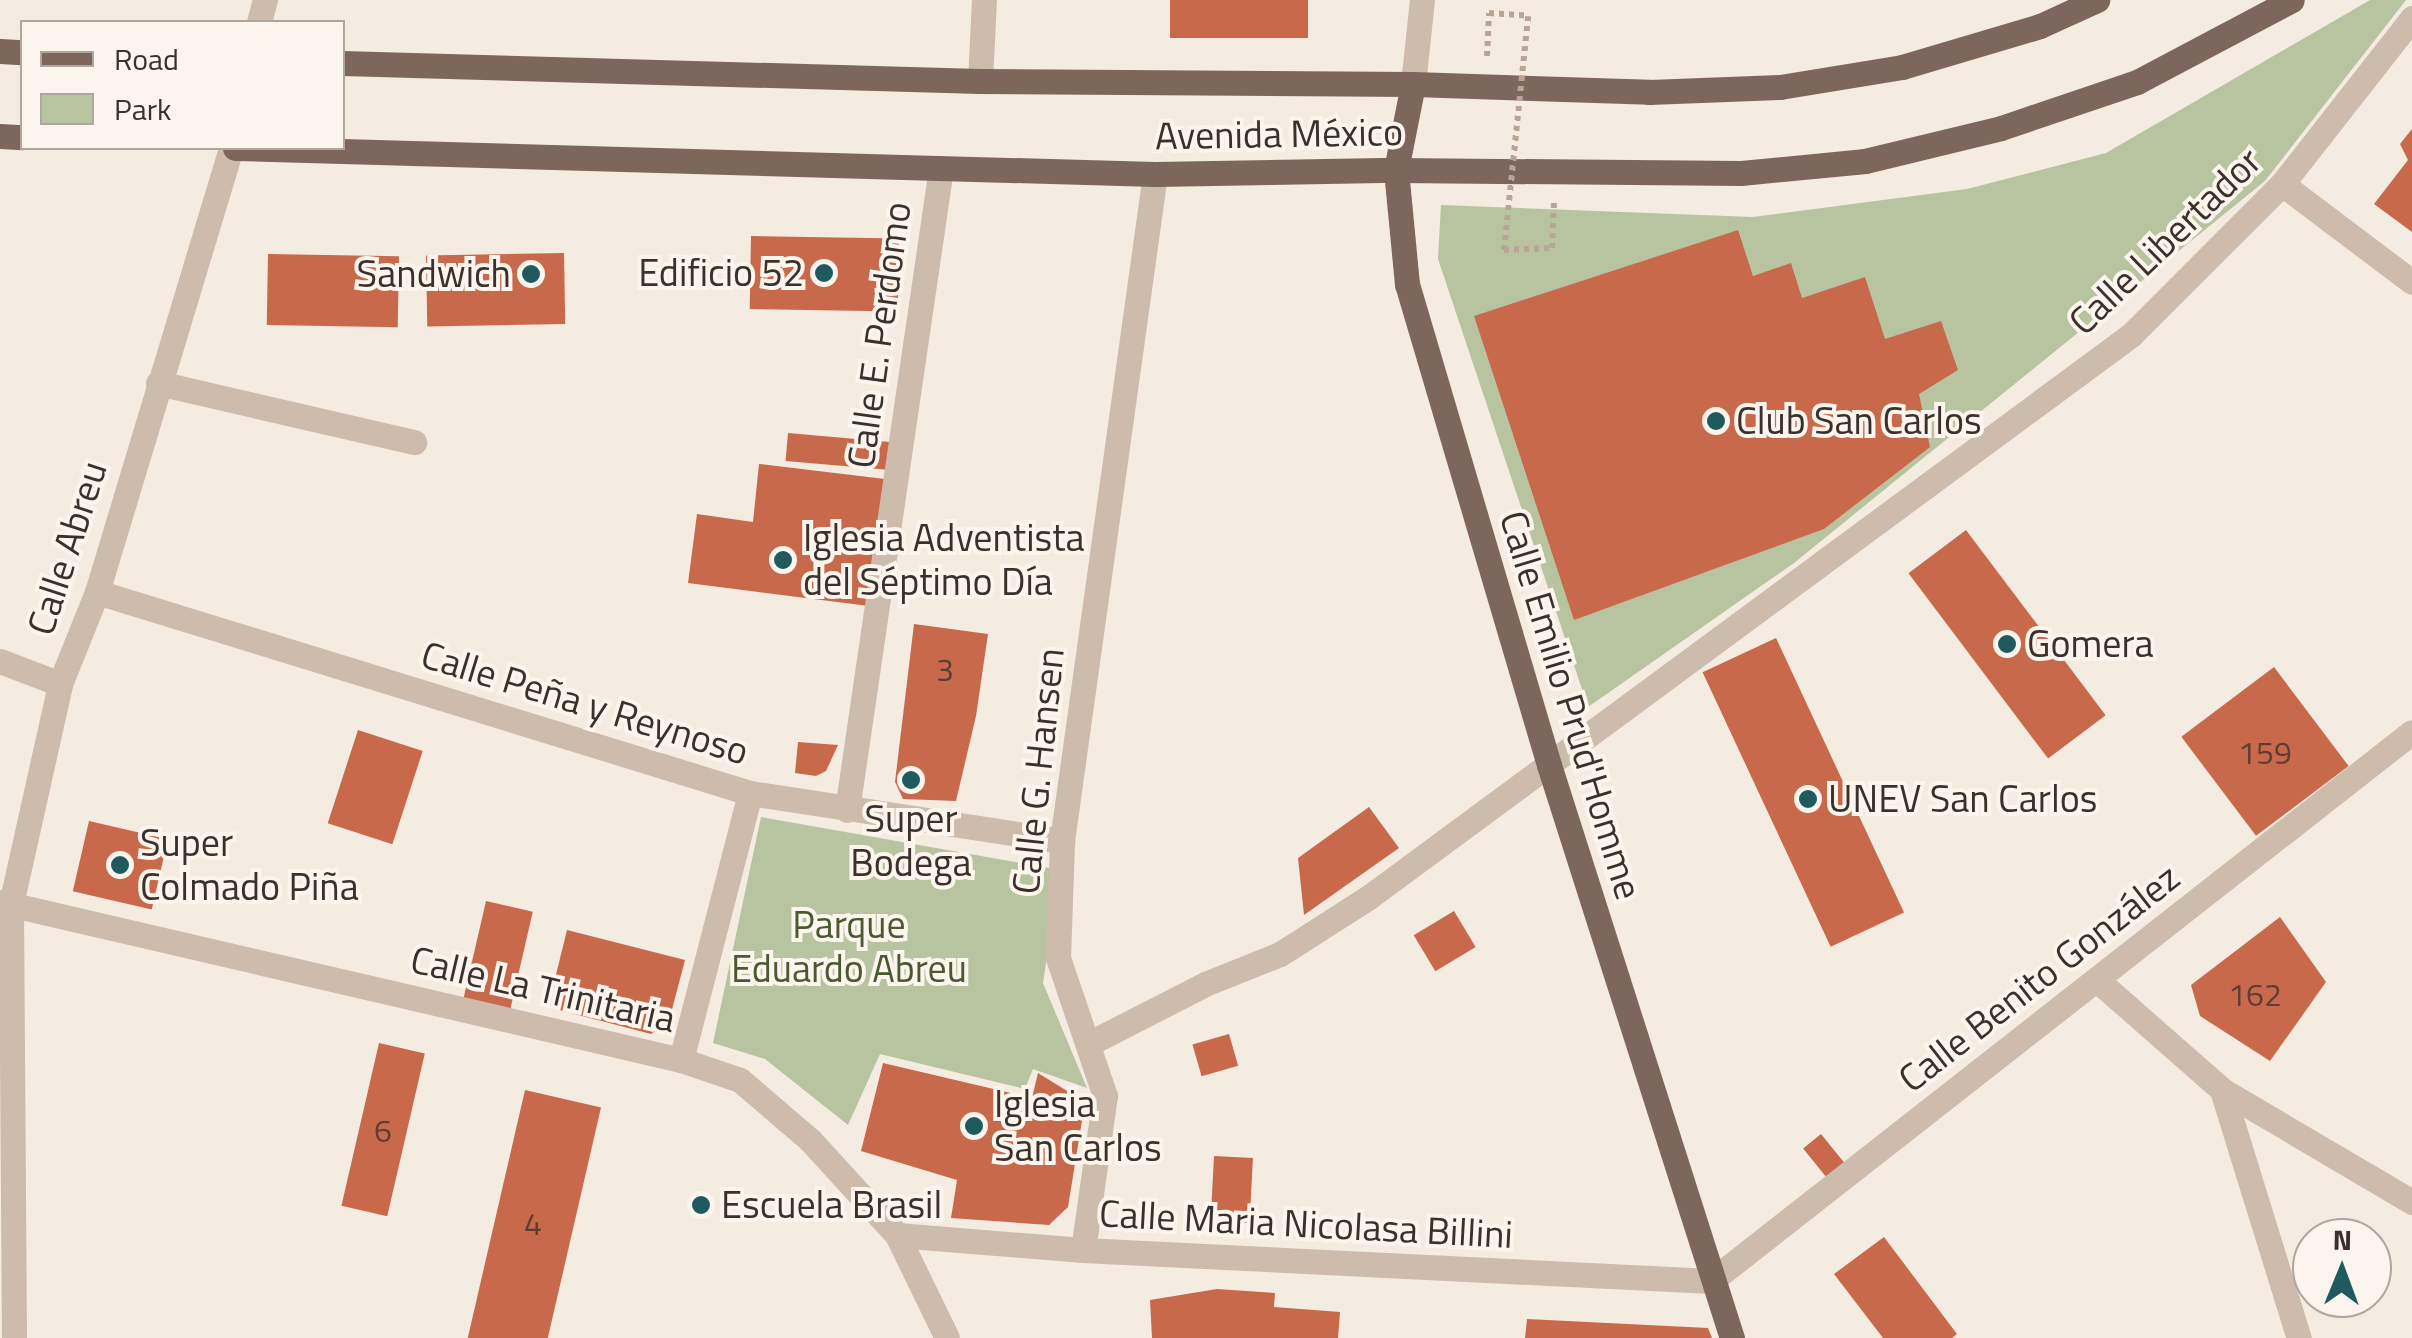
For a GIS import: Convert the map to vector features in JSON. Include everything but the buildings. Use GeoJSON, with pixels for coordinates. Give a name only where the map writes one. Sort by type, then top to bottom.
{"type":"FeatureCollection","features":[{"type":"Feature","properties":{"kind":"main road","name":"Avenida México"},"geometry":{"type":"LineString","coordinates":[[345,63],[980,81],[1413,84],[1649,92],[1780,87],[1902,66],[2040,26],[2097,0]]}},
{"type":"Feature","properties":{"kind":"main road","name":"Avenida México"},"geometry":{"type":"LineString","coordinates":[[304,150],[1155,174],[1396,170],[1741,173],[1865,161],[2001,128],[2137,82],[2292,0]]}},
{"type":"Feature","properties":{"kind":"main road","name":"Calle Emilio Prud'Homme"},"geometry":{"type":"LineString","coordinates":[[1413,84],[1396,170],[1406,284],[1548,765],[1732,1338]]}},
{"type":"Feature","properties":{"kind":"street"},"geometry":{"type":"LineString","coordinates":[[980,81],[984,0]]}},
{"type":"Feature","properties":{"kind":"street"},"geometry":{"type":"LineString","coordinates":[[1413,84],[1422,0]]}},
{"type":"Feature","properties":{"kind":"street","name":"Calle Libertador"},"geometry":{"type":"LineString","coordinates":[[1088,1044],[1206,984],[1280,954],[1369,897],[2132,335],[2282,184],[2412,18]]}},
{"type":"Feature","properties":{"kind":"street","name":"Calle Abreu"},"geometry":{"type":"LineString","coordinates":[[14,1338],[5,903],[60,684],[97,592],[232,150]]}},
{"type":"Feature","properties":{"kind":"street","name":"Calle E. Perdomo"},"geometry":{"type":"LineString","coordinates":[[847,810],[941,168]]}},
{"type":"Feature","properties":{"kind":"street","name":"Calle G. Hansen"},"geometry":{"type":"LineString","coordinates":[[1083,1250],[1105,1096],[1058,958],[1062,840],[1155,174]]}},
{"type":"Feature","properties":{"kind":"street"},"geometry":{"type":"LineString","coordinates":[[2282,184],[2412,282]]}},
{"type":"Feature","properties":{"kind":"street"},"geometry":{"type":"LineString","coordinates":[[158,383],[414,442]]}},
{"type":"Feature","properties":{"kind":"street","name":"Calle Peña y Reynoso"},"geometry":{"type":"LineString","coordinates":[[97,592],[750,793],[1062,840]]}},
{"type":"Feature","properties":{"kind":"street"},"geometry":{"type":"LineString","coordinates":[[0,661],[60,684]]}},
{"type":"Feature","properties":{"kind":"street","name":"Calle Benito González"},"geometry":{"type":"LineString","coordinates":[[1711,1281],[2412,732]]}},
{"type":"Feature","properties":{"kind":"street"},"geometry":{"type":"LineString","coordinates":[[680,1060],[750,793]]}},
{"type":"Feature","properties":{"kind":"street","name":"Calle La Trinitaria"},"geometry":{"type":"LineString","coordinates":[[5,903],[680,1060],[740,1080],[810,1140],[897,1235],[947,1338]]}},
{"type":"Feature","properties":{"kind":"street"},"geometry":{"type":"LineString","coordinates":[[2097,980],[2222,1090],[2412,1202]]}},
{"type":"Feature","properties":{"kind":"street"},"geometry":{"type":"LineString","coordinates":[[2222,1090],[2299,1338]]}},
{"type":"Feature","properties":{"kind":"street","name":"Calle Maria Nicolasa Billini"},"geometry":{"type":"LineString","coordinates":[[897,1235],[1083,1250],[1711,1281]]}},
{"type":"Feature","properties":{"kind":"path"},"geometry":{"type":"LineString","coordinates":[[1489,13],[1528,16],[1504,250],[1552,248]]}},
{"type":"Feature","properties":{"kind":"green space"},"geometry":{"type":"Polygon","coordinates":[[[2370,0],[2406,0],[2265,181],[1794,563],[1588,707],[1438,259],[1441,205],[1753,217],[1967,189],[2106,153],[2370,0]]]}},
{"type":"Feature","properties":{"kind":"green space","name":"Parque Eduardo Abreu"},"geometry":{"type":"Polygon","coordinates":[[[761,817],[1060,870],[1043,983],[1087,1088],[1033,1069],[1025,1089],[880,1054],[848,1125],[765,1059],[713,1043],[761,817]]]}},
{"type":"Feature","properties":{"kind":"place","name":"Edificio 52"},"geometry":{"type":"Point","coordinates":[824,273]}},
{"type":"Feature","properties":{"kind":"place","name":"Sandwich"},"geometry":{"type":"Point","coordinates":[531,274]}},
{"type":"Feature","properties":{"kind":"place","name":"Club San Carlos"},"geometry":{"type":"Point","coordinates":[1716,421]}},
{"type":"Feature","properties":{"kind":"place","name":"Iglesia Adventista del Séptimo Día"},"geometry":{"type":"Point","coordinates":[783,560]}},
{"type":"Feature","properties":{"kind":"place","name":"Gomera"},"geometry":{"type":"Point","coordinates":[2007,644]}},
{"type":"Feature","properties":{"kind":"place","name":"Super Bodega"},"geometry":{"type":"Point","coordinates":[911,780]}},
{"type":"Feature","properties":{"kind":"place","name":"UNEV San Carlos"},"geometry":{"type":"Point","coordinates":[1808,799]}},
{"type":"Feature","properties":{"kind":"place","name":"Super Colmado Piña"},"geometry":{"type":"Point","coordinates":[120,865]}},
{"type":"Feature","properties":{"kind":"place","name":"Iglesia San Carlos"},"geometry":{"type":"Point","coordinates":[974,1126]}},
{"type":"Feature","properties":{"kind":"place","name":"Escuela Brasil"},"geometry":{"type":"Point","coordinates":[701,1205]}}]}
